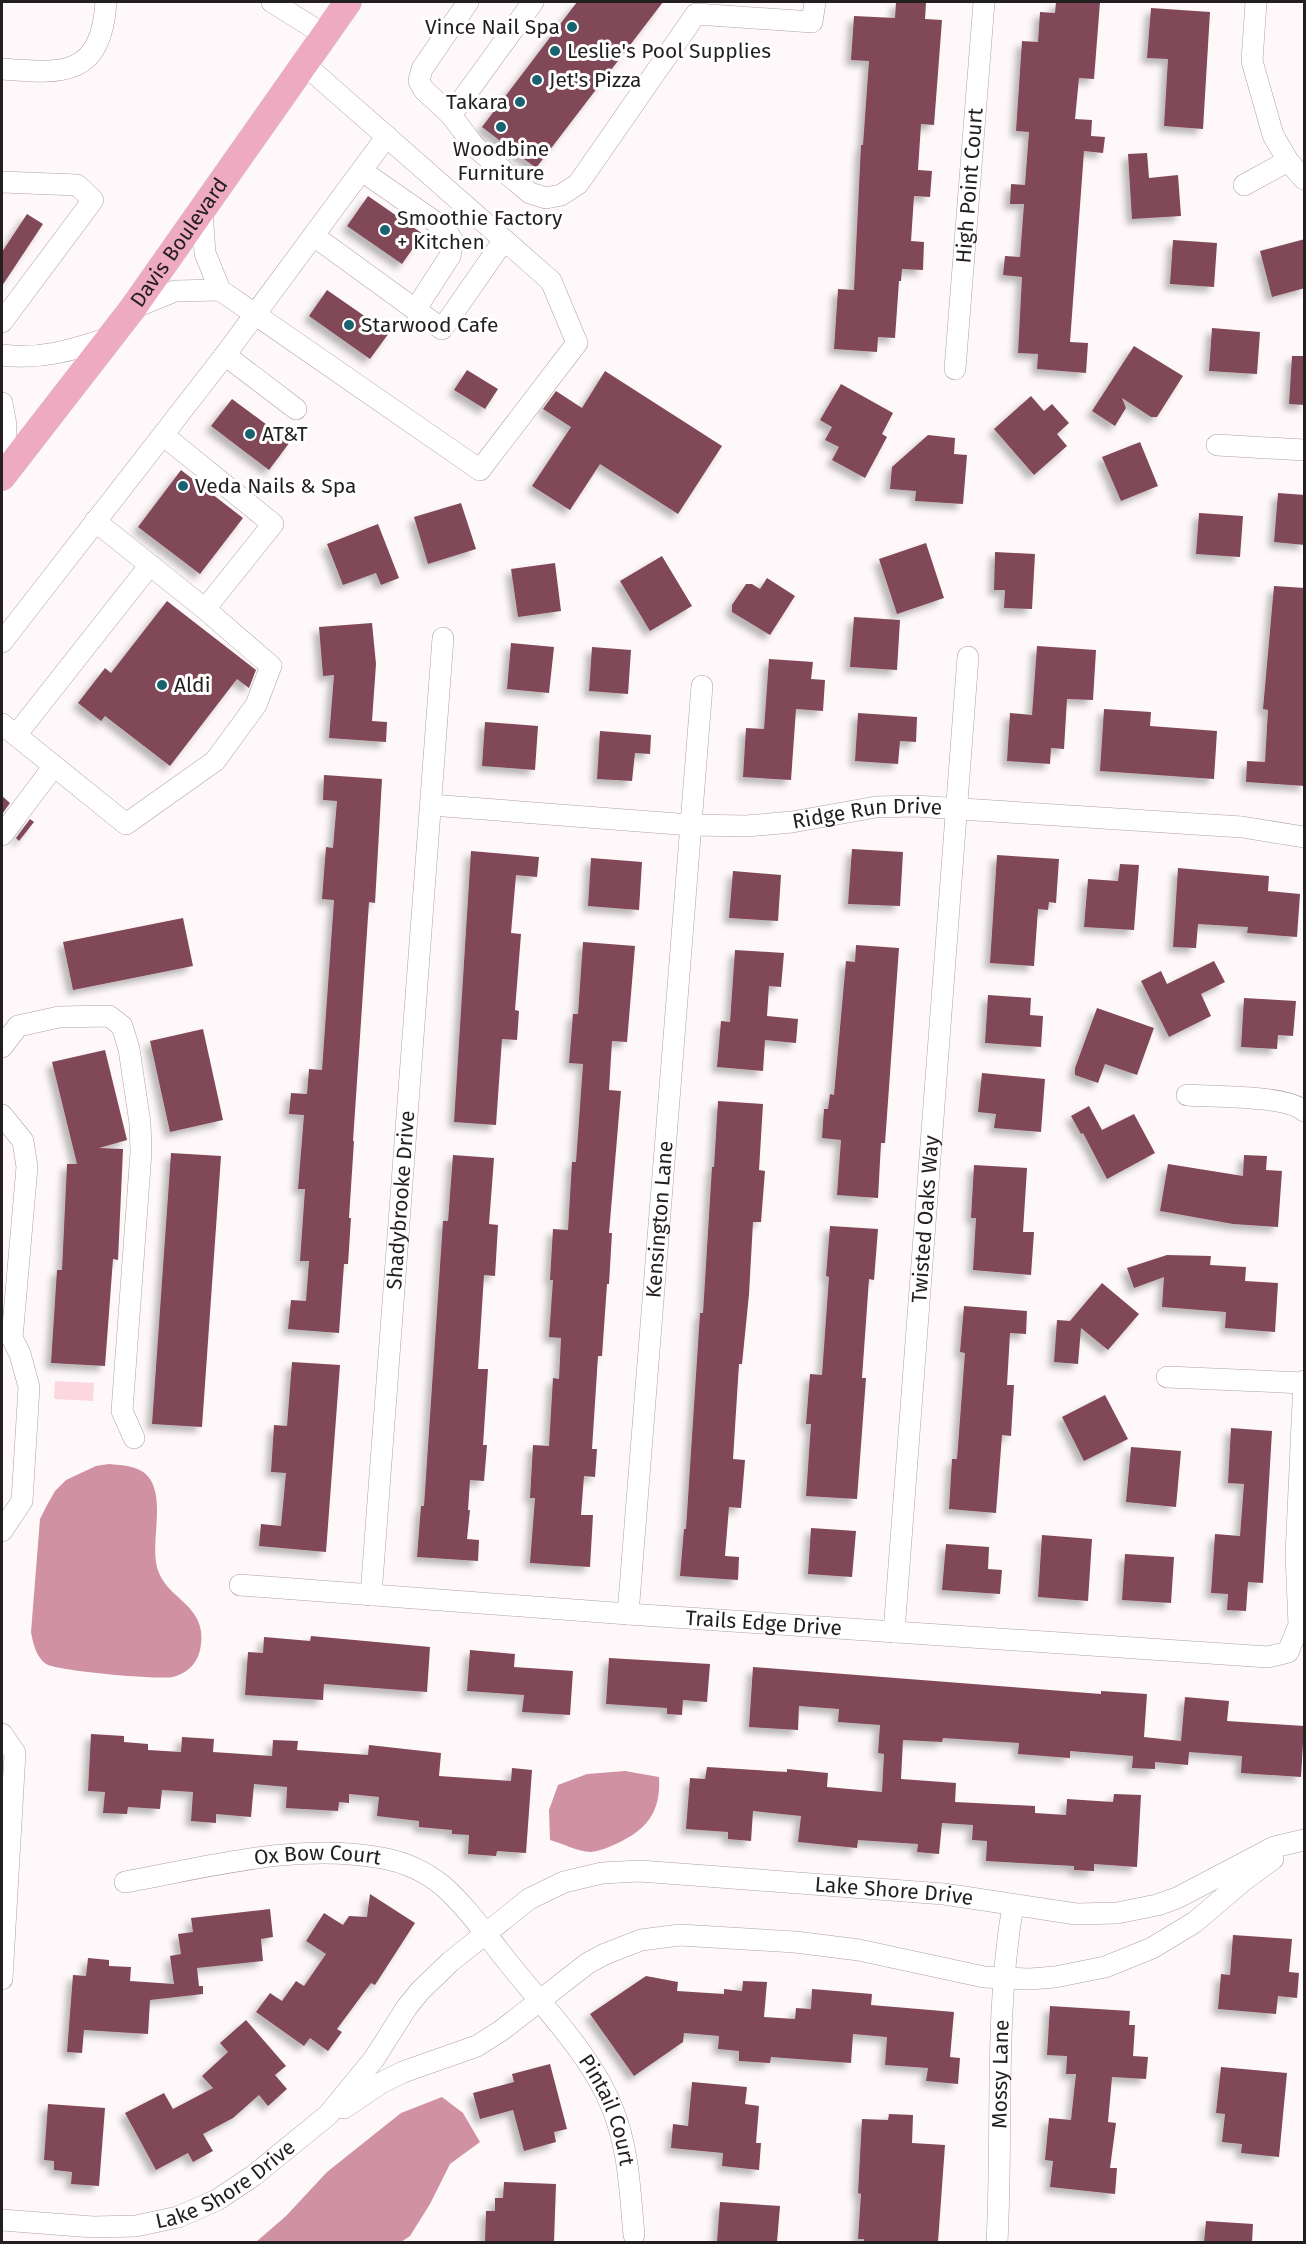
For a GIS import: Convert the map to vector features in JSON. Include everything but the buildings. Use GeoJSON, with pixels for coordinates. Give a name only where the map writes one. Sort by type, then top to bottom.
{"type":"FeatureCollection","features":[{"type":"Feature","properties":{"kind":"main road","name":"Davis Boulevard"},"geometry":{"type":"LineString","coordinates":[[2,477],[133,308],[348,2]]}},
{"type":"Feature","properties":{"kind":"street"},"geometry":{"type":"LineString","coordinates":[[2,69],[46,72],[71,68],[88,59],[98,44],[105,20],[105,2]]}},
{"type":"Feature","properties":{"kind":"street"},"geometry":{"type":"LineString","coordinates":[[272,2],[325,35]]}},
{"type":"Feature","properties":{"kind":"street"},"geometry":{"type":"LineString","coordinates":[[468,2],[422,69],[419,81],[424,90],[452,115],[475,147],[530,193],[546,198],[561,195],[578,184],[694,8],[812,22],[815,2]]}},
{"type":"Feature","properties":{"kind":"street"},"geometry":{"type":"LineString","coordinates":[[452,115],[533,2]]}},
{"type":"Feature","properties":{"kind":"street","name":"High Point Court"},"geometry":{"type":"LineString","coordinates":[[955,369],[984,2]]}},
{"type":"Feature","properties":{"kind":"street"},"geometry":{"type":"LineString","coordinates":[[1256,2],[1252,61],[1273,135],[1288,161],[1305,179]]}},
{"type":"Feature","properties":{"kind":"street"},"geometry":{"type":"LineString","coordinates":[[202,211],[205,253],[220,290],[480,470],[577,343],[551,281],[304,64]]}},
{"type":"Feature","properties":{"kind":"street"},"geometry":{"type":"LineString","coordinates":[[2,642],[256,315],[387,136]]}},
{"type":"Feature","properties":{"kind":"street"},"geometry":{"type":"LineString","coordinates":[[1244,185],[1288,161]]}},
{"type":"Feature","properties":{"kind":"street"},"geometry":{"type":"LineString","coordinates":[[362,171],[444,228],[453,241],[450,256],[415,310]]}},
{"type":"Feature","properties":{"kind":"street"},"geometry":{"type":"LineString","coordinates":[[2,182],[77,185],[93,201],[2,322]]}},
{"type":"Feature","properties":{"kind":"street"},"geometry":{"type":"LineString","coordinates":[[314,236],[442,329],[504,240]]}},
{"type":"Feature","properties":{"kind":"street"},"geometry":{"type":"LineString","coordinates":[[133,308],[176,291],[220,290]]}},
{"type":"Feature","properties":{"kind":"street"},"geometry":{"type":"LineString","coordinates":[[2,355],[15,357],[64,353],[109,338]]}},
{"type":"Feature","properties":{"kind":"street"},"geometry":{"type":"LineString","coordinates":[[225,355],[296,409]]}},
{"type":"Feature","properties":{"kind":"street"},"geometry":{"type":"LineString","coordinates":[[2,403],[6,425],[2,477]]}},
{"type":"Feature","properties":{"kind":"street"},"geometry":{"type":"LineString","coordinates":[[164,435],[273,524],[205,609]]}},
{"type":"Feature","properties":{"kind":"street"},"geometry":{"type":"LineString","coordinates":[[1217,445],[1305,450]]}},
{"type":"Feature","properties":{"kind":"street"},"geometry":{"type":"LineString","coordinates":[[95,521],[150,565],[205,609],[271,666],[256,705],[215,761],[126,824],[9,730],[150,565]]}},
{"type":"Feature","properties":{"kind":"street","name":"Shadybrooke Drive"},"geometry":{"type":"LineString","coordinates":[[371,1595],[443,638]]}},
{"type":"Feature","properties":{"kind":"street","name":"Twisted Oaks Way"},"geometry":{"type":"LineString","coordinates":[[894,1632],[968,657]]}},
{"type":"Feature","properties":{"kind":"street","name":"Kensington Lane"},"geometry":{"type":"LineString","coordinates":[[628,1614],[702,686]]}},
{"type":"Feature","properties":{"kind":"street"},"geometry":{"type":"LineString","coordinates":[[2,835],[54,766]]}},
{"type":"Feature","properties":{"kind":"street","name":"Ridge Run Drive"},"geometry":{"type":"LineString","coordinates":[[430,805],[691,825],[746,826],[792,822],[876,807],[958,807],[1242,827],[1305,837]]}},
{"type":"Feature","properties":{"kind":"street"},"geometry":{"type":"LineString","coordinates":[[2,1047],[18,1026],[59,1017],[110,1016],[122,1026],[131,1059],[140,1123],[141,1152],[122,1411],[134,1438]]}},
{"type":"Feature","properties":{"kind":"street"},"geometry":{"type":"LineString","coordinates":[[1187,1095],[1281,1101],[1305,1111]]}},
{"type":"Feature","properties":{"kind":"street"},"geometry":{"type":"LineString","coordinates":[[2,1115],[23,1141],[27,1167],[12,1338],[20,1354],[29,1387],[22,1501],[2,1531]]}},
{"type":"Feature","properties":{"kind":"street"},"geometry":{"type":"LineString","coordinates":[[1167,1377],[1304,1382]]}},
{"type":"Feature","properties":{"kind":"street","name":"Trails Edge Drive"},"geometry":{"type":"LineString","coordinates":[[240,1585],[628,1614],[1268,1657],[1288,1652],[1299,1625],[1296,1555],[1304,1382]]}},
{"type":"Feature","properties":{"kind":"street"},"geometry":{"type":"LineString","coordinates":[[2,1734],[15,1753],[2,1979]]}},
{"type":"Feature","properties":{"kind":"street","name":"Lake Shore Drive"},"geometry":{"type":"LineString","coordinates":[[2,2220],[114,2228],[136,2226],[178,2217],[208,2205],[236,2189],[328,2115],[374,2059],[407,2007],[434,1975],[529,1899],[583,1876],[621,1871],[904,1891],[1097,1915],[1137,1910],[1186,1894],[1274,1847],[1304,1840]]}},
{"type":"Feature","properties":{"kind":"street","name":"Lake Shore Drive"},"geometry":{"type":"LineString","coordinates":[[328,2115],[403,2072],[477,2046],[502,2030],[580,1968],[605,1954],[641,1940],[680,1935],[827,1945],[891,1956],[963,1974],[1005,1979],[1030,1979],[1080,1973],[1105,1967],[1152,1948],[1195,1922],[1257,1870],[1304,1840]]}},
{"type":"Feature","properties":{"kind":"street","name":"Ox Bow Court"},"geometry":{"type":"LineString","coordinates":[[125,1882],[288,1853],[326,1853],[383,1858],[413,1868],[441,1884],[463,1906],[485,1934]]}},
{"type":"Feature","properties":{"kind":"street","name":"Mossy Lane"},"geometry":{"type":"LineString","coordinates":[[997,2242],[999,2102],[1007,1942],[1013,1905]]}},
{"type":"Feature","properties":{"kind":"street"},"geometry":{"type":"LineString","coordinates":[[485,1934],[539,2001]]}},
{"type":"Feature","properties":{"kind":"street","name":"Pintail Court"},"geometry":{"type":"LineString","coordinates":[[539,2001],[592,2070],[613,2109],[625,2152],[634,2235]]}},
{"type":"Feature","properties":{"kind":"shaded area"},"geometry":{"type":"Polygon","coordinates":[[[55,1381],[94,1383],[93,1401],[54,1399],[55,1381]]]}},
{"type":"Feature","properties":{"kind":"shaded area"},"geometry":{"type":"Polygon","coordinates":[[[109,1464],[137,1469],[150,1479],[157,1501],[155,1551],[159,1573],[169,1588],[189,1607],[201,1631],[201,1647],[195,1662],[186,1671],[173,1677],[129,1676],[54,1667],[43,1661],[34,1645],[31,1632],[40,1519],[55,1491],[66,1480],[96,1466],[109,1464]]]}},
{"type":"Feature","properties":{"kind":"shaded area"},"geometry":{"type":"Polygon","coordinates":[[[625,1771],[659,1777],[658,1800],[645,1825],[628,1838],[591,1852],[581,1851],[550,1840],[549,1810],[558,1785],[587,1774],[625,1771]]]}},
{"type":"Feature","properties":{"kind":"shaded area"},"geometry":{"type":"Polygon","coordinates":[[[442,2097],[463,2113],[480,2142],[450,2164],[430,2204],[410,2236],[401,2242],[256,2242],[286,2216],[327,2172],[401,2113],[442,2097]]]}},
{"type":"Feature","properties":{"kind":"place","name":"Vince Nail Spa"},"geometry":{"type":"Point","coordinates":[572,27]}},
{"type":"Feature","properties":{"kind":"place","name":"Leslie's Pool Supplies"},"geometry":{"type":"Point","coordinates":[555,51]}},
{"type":"Feature","properties":{"kind":"place","name":"Jet's Pizza"},"geometry":{"type":"Point","coordinates":[537,80]}},
{"type":"Feature","properties":{"kind":"place","name":"Takara"},"geometry":{"type":"Point","coordinates":[520,102]}},
{"type":"Feature","properties":{"kind":"place","name":"Woodbine Furniture"},"geometry":{"type":"Point","coordinates":[501,127]}},
{"type":"Feature","properties":{"kind":"place","name":"Smoothie Factory + Kitchen"},"geometry":{"type":"Point","coordinates":[385,230]}},
{"type":"Feature","properties":{"kind":"place","name":"Starwood Cafe"},"geometry":{"type":"Point","coordinates":[349,325]}},
{"type":"Feature","properties":{"kind":"place","name":"AT&T"},"geometry":{"type":"Point","coordinates":[250,434]}},
{"type":"Feature","properties":{"kind":"place","name":"Veda Nails & Spa"},"geometry":{"type":"Point","coordinates":[183,486]}},
{"type":"Feature","properties":{"kind":"place","name":"Aldi"},"geometry":{"type":"Point","coordinates":[162,685]}}]}
